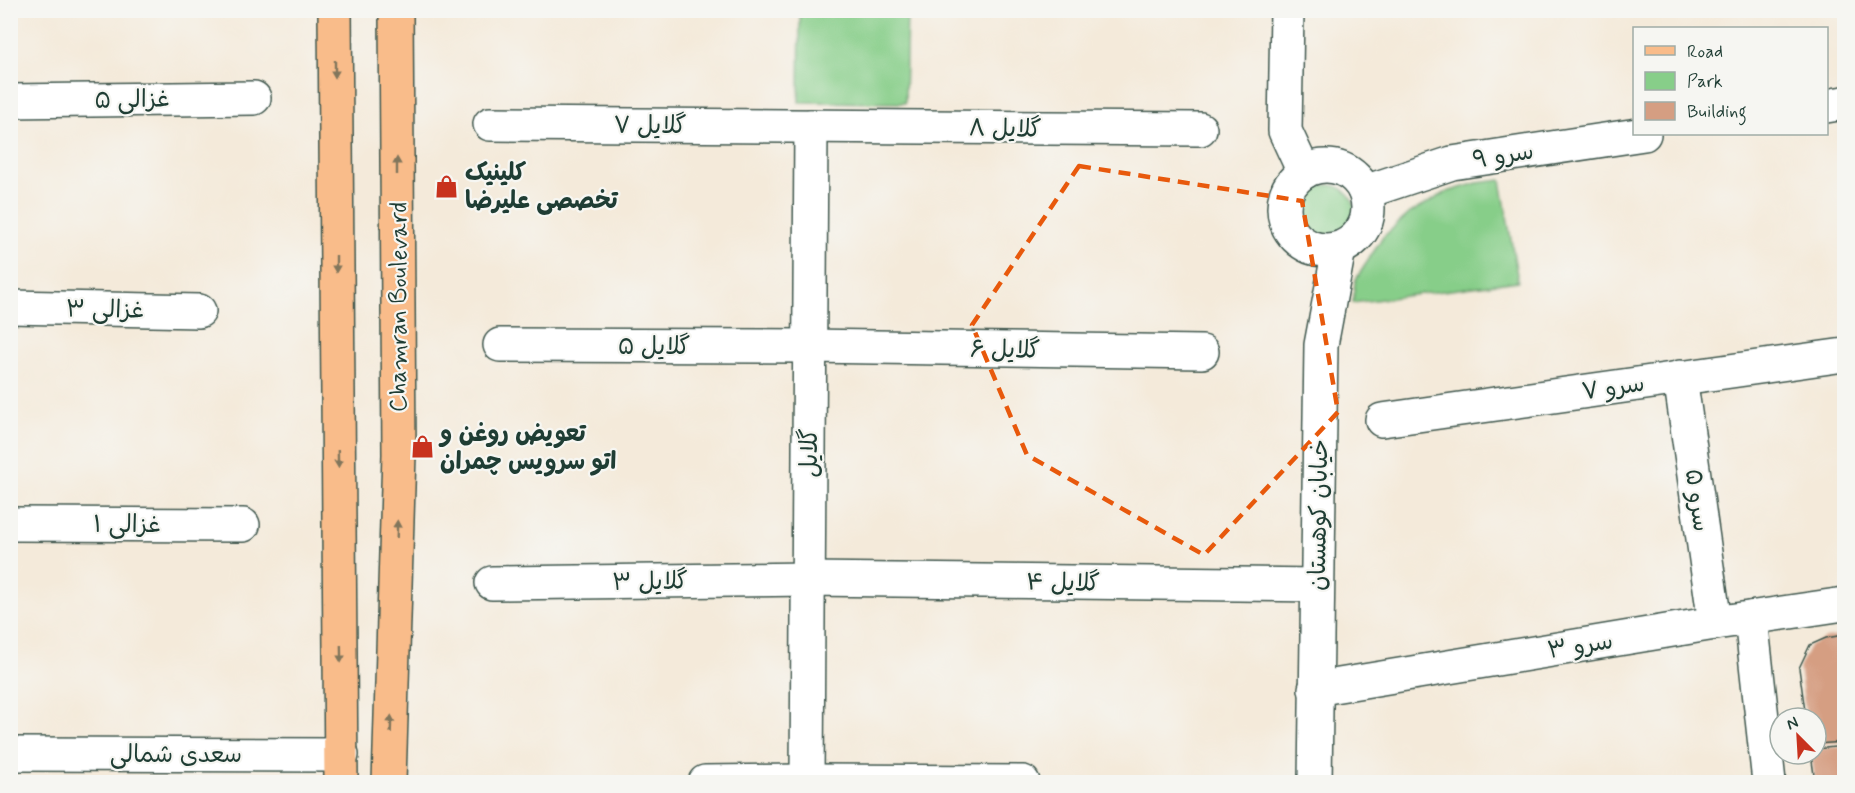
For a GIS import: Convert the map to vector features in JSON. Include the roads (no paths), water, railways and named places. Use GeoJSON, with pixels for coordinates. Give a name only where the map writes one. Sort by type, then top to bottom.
{"type":"FeatureCollection","features":[{"type":"Feature","properties":{"kind":"main road"},"geometry":{"type":"LineString","coordinates":[[335,10],[342,769]]}},
{"type":"Feature","properties":{"kind":"main road","name":"Chamran Boulevard"},"geometry":{"type":"LineString","coordinates":[[389,783],[399,454],[396,10]]}},
{"type":"Feature","properties":{"kind":"street"},"geometry":{"type":"LineString","coordinates":[[1287,10],[1285,131],[1304,172]]}},
{"type":"Feature","properties":{"kind":"street","name":"غزالی ۵"},"geometry":{"type":"LineString","coordinates":[[10,100],[254,98]]}},
{"type":"Feature","properties":{"kind":"street"},"geometry":{"type":"LineString","coordinates":[[1828,106],[1845,103]]}},
{"type":"Feature","properties":{"kind":"street","name":"گلایل ۷"},"geometry":{"type":"LineString","coordinates":[[490,124],[810,126]]}},
{"type":"Feature","properties":{"kind":"street","name":"گلایل ۸"},"geometry":{"type":"LineString","coordinates":[[810,126],[1200,129]]}},
{"type":"Feature","properties":{"kind":"street","name":"گلایل"},"geometry":{"type":"LineString","coordinates":[[807,781],[810,126]]}},
{"type":"Feature","properties":{"kind":"street","name":"سرو ۹"},"geometry":{"type":"LineString","coordinates":[[1365,192],[1452,163],[1637,135]]}},
{"type":"Feature","properties":{"kind":"street"},"geometry":{"type":"LineString","coordinates":[[1332,166],[1346,170],[1358,179],[1365,192],[1369,205],[1362,232],[1352,243],[1339,249],[1318,250],[1300,242],[1290,232],[1284,220],[1283,206],[1286,193],[1293,181],[1304,172],[1317,167],[1332,166]]}},
{"type":"Feature","properties":{"kind":"street","name":"خیابان کوهستان"},"geometry":{"type":"LineString","coordinates":[[1315,783],[1321,345],[1339,249]]}},
{"type":"Feature","properties":{"kind":"street","name":"غزالی ۳"},"geometry":{"type":"LineString","coordinates":[[10,307],[199,311]]}},
{"type":"Feature","properties":{"kind":"street","name":"گلایل ۵"},"geometry":{"type":"LineString","coordinates":[[500,345],[809,346]]}},
{"type":"Feature","properties":{"kind":"street","name":"گلایل ۶"},"geometry":{"type":"LineString","coordinates":[[809,346],[1202,352]]}},
{"type":"Feature","properties":{"kind":"street","name":"سرو ۷"},"geometry":{"type":"LineString","coordinates":[[1382,420],[1845,355]]}},
{"type":"Feature","properties":{"kind":"street","name":"سرو ۵"},"geometry":{"type":"LineString","coordinates":[[1680,377],[1715,623]]}},
{"type":"Feature","properties":{"kind":"street","name":"غزالی ۱"},"geometry":{"type":"LineString","coordinates":[[10,524],[243,525]]}},
{"type":"Feature","properties":{"kind":"street","name":"گلایل ۴"},"geometry":{"type":"LineString","coordinates":[[809,579],[1317,585]]}},
{"type":"Feature","properties":{"kind":"street","name":"گلایل ۳"},"geometry":{"type":"LineString","coordinates":[[492,583],[809,579]]}},
{"type":"Feature","properties":{"kind":"street","name":"سرو ۳"},"geometry":{"type":"LineString","coordinates":[[1315,689],[1715,623],[1845,604]]}},
{"type":"Feature","properties":{"kind":"street"},"geometry":{"type":"LineString","coordinates":[[1751,618],[1769,783]]}},
{"type":"Feature","properties":{"kind":"street","name":"سعدی شمالی"},"geometry":{"type":"LineString","coordinates":[[10,754],[342,769]]}},
{"type":"Feature","properties":{"kind":"street"},"geometry":{"type":"LineString","coordinates":[[705,783],[807,781],[1023,783]]}},
{"type":"Feature","properties":{"kind":"place","name":"کلینیک تخصصی علیرضا"},"geometry":{"type":"Point","coordinates":[447,186]}},
{"type":"Feature","properties":{"kind":"place","name":"تعویض روغن و اتو سرویس چمران"},"geometry":{"type":"Point","coordinates":[422,447]}}]}
